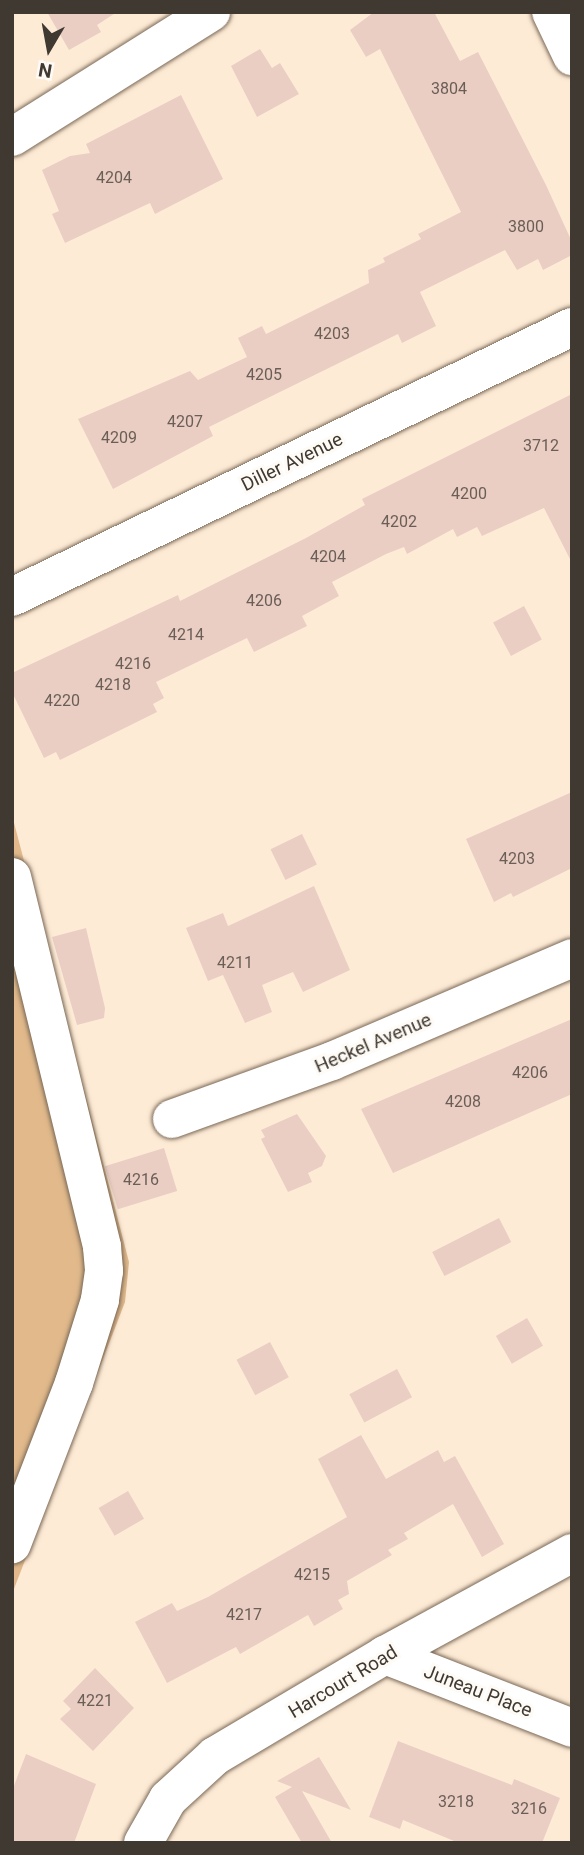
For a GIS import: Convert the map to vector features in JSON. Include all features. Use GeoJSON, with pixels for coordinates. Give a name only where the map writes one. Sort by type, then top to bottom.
{"type":"FeatureCollection","features":[{"type":"Feature","properties":{"kind":"street"},"geometry":{"type":"LineString","coordinates":[[12,137],[211,12]]}},
{"type":"Feature","properties":{"kind":"street"},"geometry":{"type":"LineString","coordinates":[[551,12],[572,56]]}},
{"type":"Feature","properties":{"kind":"street","name":"Diller Avenue"},"geometry":{"type":"LineString","coordinates":[[12,597],[572,327]]}},
{"type":"Feature","properties":{"kind":"street"},"geometry":{"type":"LineString","coordinates":[[12,877],[96,1221],[104,1271],[100,1300],[74,1383],[12,1544]]}},
{"type":"Feature","properties":{"kind":"street","name":"Heckel Avenue"},"geometry":{"type":"LineString","coordinates":[[172,1119],[332,1061],[572,958]]}},
{"type":"Feature","properties":{"kind":"street","name":"Harcourt Road"},"geometry":{"type":"LineString","coordinates":[[143,1843],[167,1799],[188,1776],[385,1655],[572,1553]]}},
{"type":"Feature","properties":{"kind":"street","name":"Juneau Place"},"geometry":{"type":"LineString","coordinates":[[385,1655],[572,1728]]}},
{"type":"Feature","properties":{"kind":"shaded area"},"geometry":{"type":"Polygon","coordinates":[[[12,815],[129,1262],[125,1302],[12,1594],[12,815]]]}},
{"type":"Feature","properties":{"kind":"building"},"geometry":{"type":"Polygon","coordinates":[[[47,12],[117,12],[97,25],[101,32],[69,50],[47,12]]]}},
{"type":"Feature","properties":{"kind":"building"},"geometry":{"type":"Polygon","coordinates":[[[374,12],[434,12],[460,61],[478,52],[546,185],[572,242],[572,255],[543,270],[538,259],[517,270],[505,250],[420,292],[436,326],[402,343],[398,334],[209,427],[213,436],[113,489],[78,419],[190,371],[198,380],[247,357],[238,338],[262,326],[266,334],[369,283],[368,270],[385,262],[383,258],[421,239],[418,234],[461,212],[380,49],[366,57],[350,30],[374,12]]]}},
{"type":"Feature","properties":{"kind":"building"},"geometry":{"type":"Polygon","coordinates":[[[260,49],[272,68],[280,63],[299,94],[257,117],[231,66],[260,49]]]}},
{"type":"Feature","properties":{"kind":"building"},"geometry":{"type":"Polygon","coordinates":[[[181,95],[223,179],[155,214],[150,203],[65,243],[52,214],[59,211],[42,170],[70,156],[90,153],[86,144],[181,95]]]}},
{"type":"Feature","properties":{"kind":"building"},"geometry":{"type":"Polygon","coordinates":[[[572,394],[572,563],[544,508],[482,536],[477,527],[457,537],[453,529],[407,554],[404,547],[332,582],[339,596],[302,616],[307,626],[254,652],[247,638],[156,682],[164,698],[153,704],[157,712],[60,760],[56,752],[44,758],[12,692],[12,673],[178,595],[180,601],[306,538],[365,505],[362,499],[572,394]]]}},
{"type":"Feature","properties":{"kind":"building"},"geometry":{"type":"Polygon","coordinates":[[[524,606],[542,640],[511,656],[493,622],[524,606]]]}},
{"type":"Feature","properties":{"kind":"building"},"geometry":{"type":"Polygon","coordinates":[[[572,792],[572,868],[513,897],[511,893],[494,902],[466,839],[572,792]]]}},
{"type":"Feature","properties":{"kind":"building"},"geometry":{"type":"Polygon","coordinates":[[[302,834],[317,865],[285,880],[271,849],[302,834]]]}},
{"type":"Feature","properties":{"kind":"building"},"geometry":{"type":"Polygon","coordinates":[[[314,886],[350,970],[303,992],[293,972],[262,985],[272,1012],[245,1023],[223,975],[208,981],[186,928],[223,913],[228,926],[314,886]]]}},
{"type":"Feature","properties":{"kind":"building"},"geometry":{"type":"Polygon","coordinates":[[[86,928],[105,1008],[104,1018],[77,1025],[52,937],[86,928]]]}},
{"type":"Feature","properties":{"kind":"building"},"geometry":{"type":"Polygon","coordinates":[[[572,1019],[572,1094],[393,1173],[361,1109],[572,1019]]]}},
{"type":"Feature","properties":{"kind":"building"},"geometry":{"type":"Polygon","coordinates":[[[297,1114],[326,1156],[322,1166],[308,1173],[312,1182],[288,1192],[261,1139],[265,1137],[261,1130],[297,1114]]]}},
{"type":"Feature","properties":{"kind":"building"},"geometry":{"type":"Polygon","coordinates":[[[164,1148],[177,1191],[118,1209],[105,1166],[164,1148]]]}},
{"type":"Feature","properties":{"kind":"building"},"geometry":{"type":"Polygon","coordinates":[[[499,1218],[511,1242],[444,1276],[432,1252],[499,1218]]]}},
{"type":"Feature","properties":{"kind":"building"},"geometry":{"type":"Polygon","coordinates":[[[527,1318],[543,1346],[512,1364],[496,1336],[527,1318]]]}},
{"type":"Feature","properties":{"kind":"building"},"geometry":{"type":"Polygon","coordinates":[[[270,1342],[289,1377],[255,1395],[236,1360],[270,1342]]]}},
{"type":"Feature","properties":{"kind":"building"},"geometry":{"type":"Polygon","coordinates":[[[397,1369],[412,1397],[364,1423],[349,1394],[397,1369]]]}},
{"type":"Feature","properties":{"kind":"building"},"geometry":{"type":"Polygon","coordinates":[[[361,1435],[386,1479],[438,1450],[444,1462],[455,1456],[504,1544],[482,1557],[453,1504],[404,1533],[408,1539],[388,1550],[392,1555],[347,1581],[349,1594],[338,1600],[343,1609],[314,1626],[308,1615],[240,1654],[236,1647],[167,1683],[135,1622],[172,1603],[177,1611],[208,1597],[347,1517],[318,1459],[361,1435]]]}},
{"type":"Feature","properties":{"kind":"building"},"geometry":{"type":"Polygon","coordinates":[[[128,1491],[144,1519],[115,1536],[99,1508],[128,1491]]]}},
{"type":"Feature","properties":{"kind":"building"},"geometry":{"type":"Polygon","coordinates":[[[95,1668],[134,1708],[93,1751],[60,1719],[71,1709],[63,1701],[95,1668]]]}},
{"type":"Feature","properties":{"kind":"building"},"geometry":{"type":"Polygon","coordinates":[[[398,1741],[512,1785],[514,1779],[560,1798],[542,1843],[459,1843],[403,1820],[400,1829],[369,1817],[398,1741]]]}},
{"type":"Feature","properties":{"kind":"building"},"geometry":{"type":"Polygon","coordinates":[[[26,1754],[96,1784],[74,1843],[12,1843],[12,1791],[26,1754]]]}},
{"type":"Feature","properties":{"kind":"building"},"geometry":{"type":"Polygon","coordinates":[[[319,1757],[351,1810],[302,1791],[332,1843],[302,1843],[275,1797],[292,1787],[277,1781],[319,1757]]]}}]}
